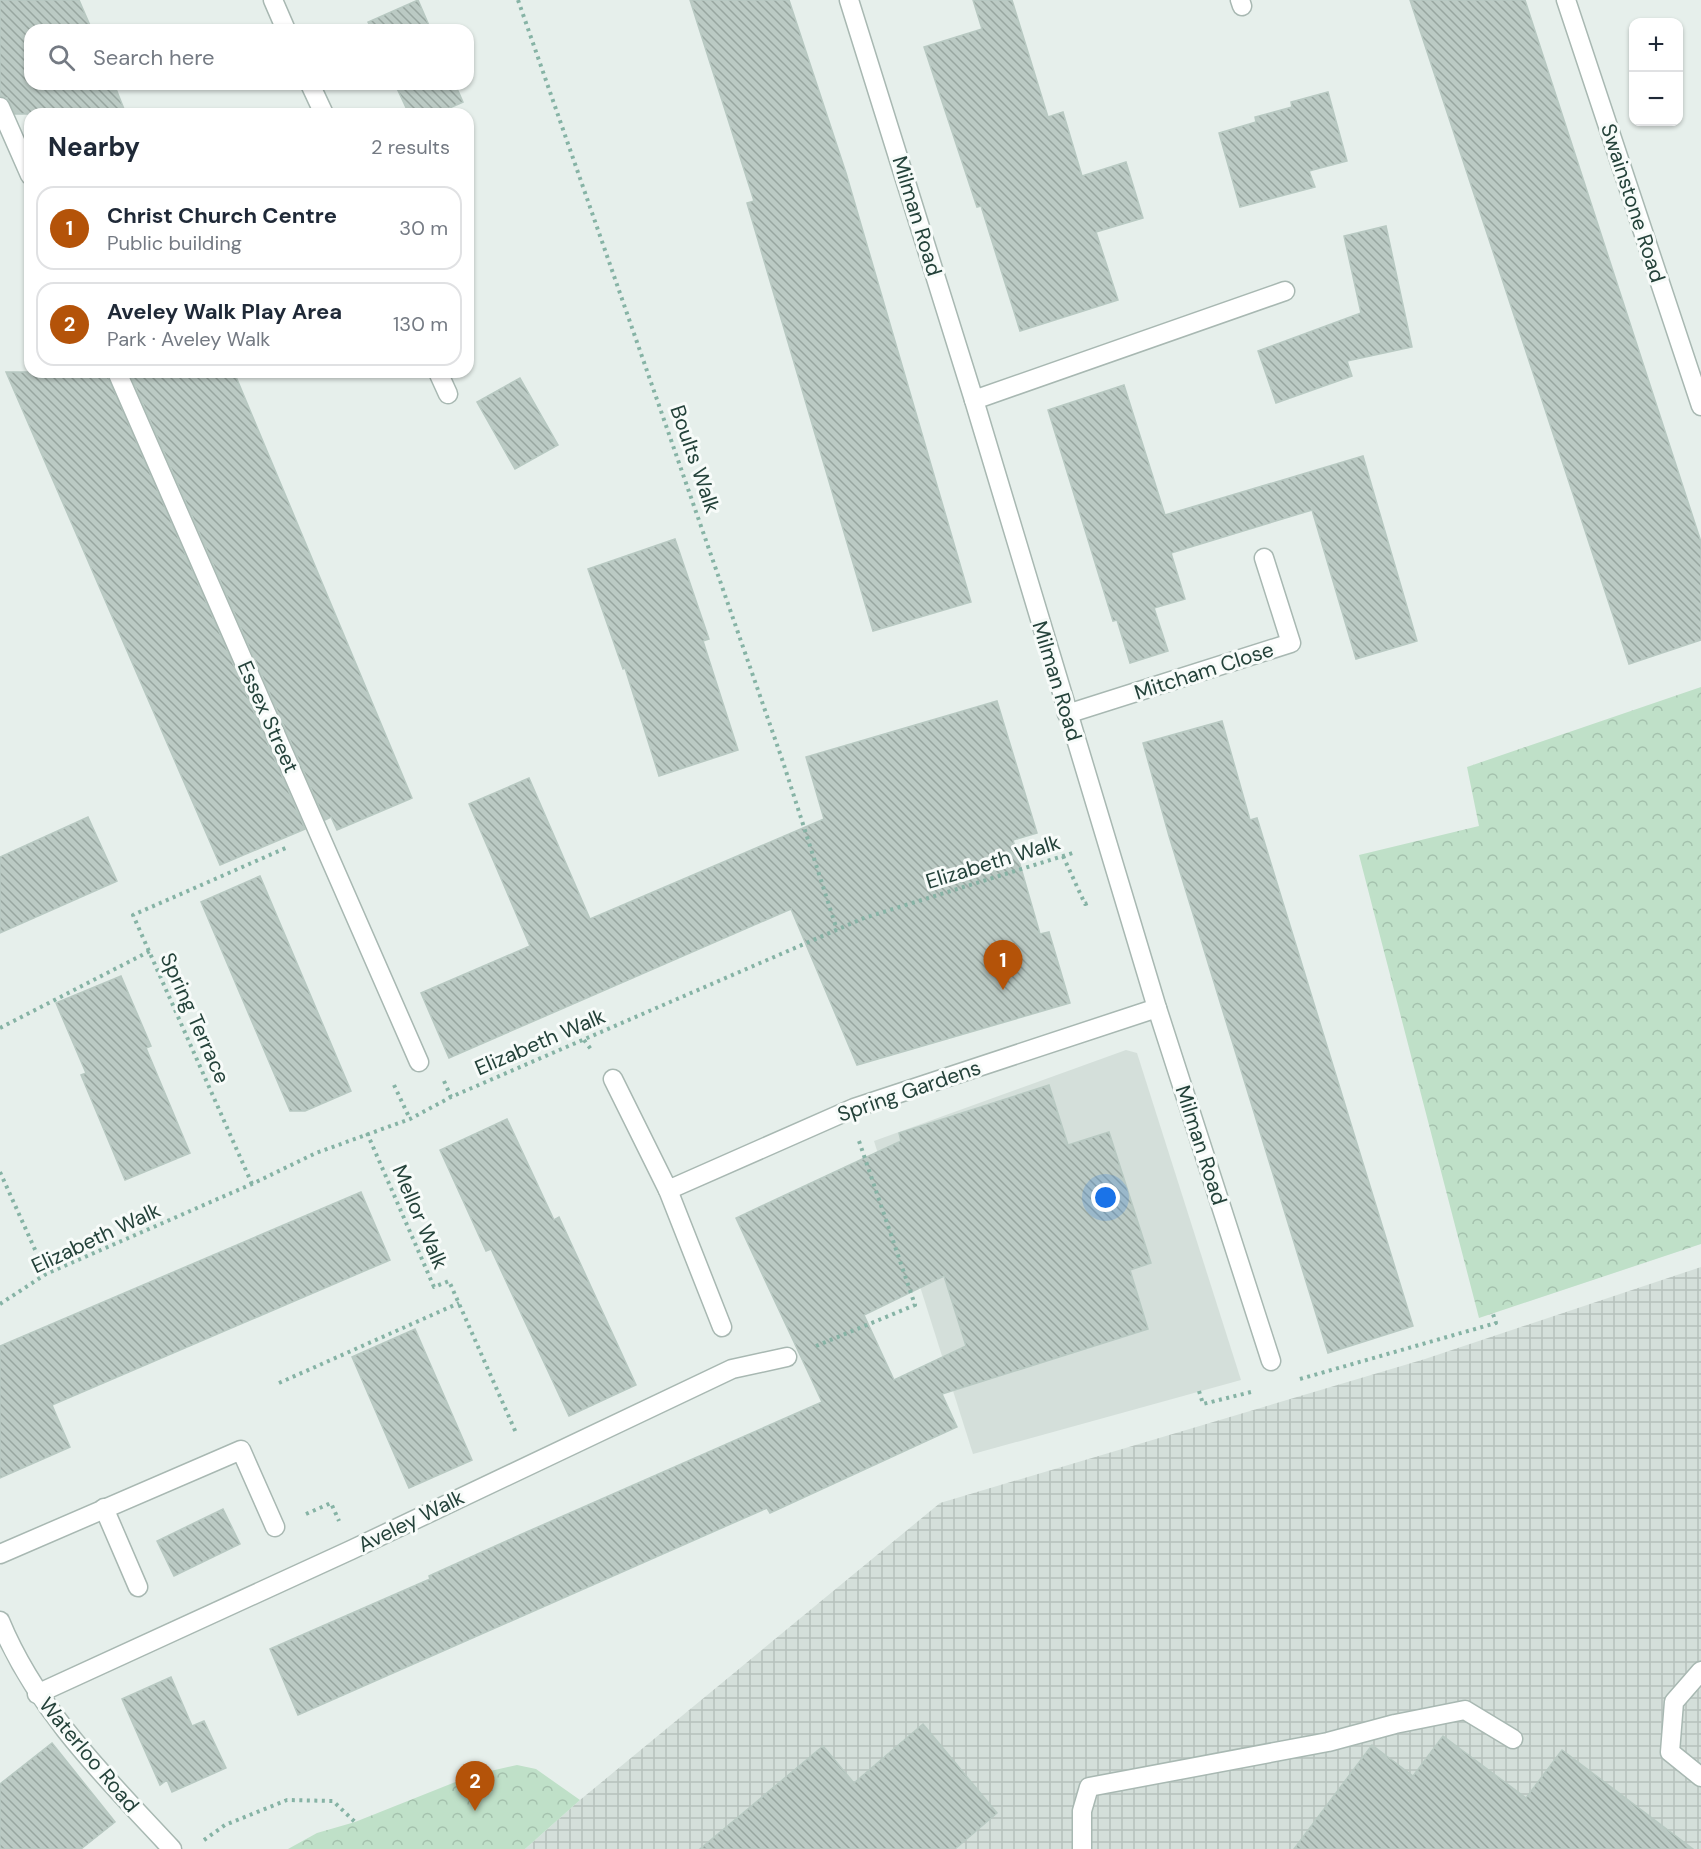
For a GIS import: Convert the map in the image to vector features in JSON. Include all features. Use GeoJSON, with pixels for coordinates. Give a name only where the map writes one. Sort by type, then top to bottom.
{"type":"FeatureCollection","features":[{"type":"Feature","properties":{"kind":"street"},"geometry":{"type":"LineString","coordinates":[[273,0],[283,24]]}},
{"type":"Feature","properties":{"kind":"street","name":"Milman Road"},"geometry":{"type":"LineString","coordinates":[[849,0],[974,400],[1157,1008],[1271,1361]]}},
{"type":"Feature","properties":{"kind":"street","name":"Swainstone Road"},"geometry":{"type":"LineString","coordinates":[[1566,0],[1701,406]]}},
{"type":"Feature","properties":{"kind":"street"},"geometry":{"type":"LineString","coordinates":[[313,90],[321,108]]}},
{"type":"Feature","properties":{"kind":"street"},"geometry":{"type":"LineString","coordinates":[[0,106],[24,161]]}},
{"type":"Feature","properties":{"kind":"street"},"geometry":{"type":"LineString","coordinates":[[974,400],[1285,291]]}},
{"type":"Feature","properties":{"kind":"street","name":"Essex Street"},"geometry":{"type":"LineString","coordinates":[[120,378],[419,1062]]}},
{"type":"Feature","properties":{"kind":"street"},"geometry":{"type":"LineString","coordinates":[[441,378],[448,394]]}},
{"type":"Feature","properties":{"kind":"street","name":"Mitcham Close"},"geometry":{"type":"LineString","coordinates":[[1067,714],[1291,643],[1264,558]]}},
{"type":"Feature","properties":{"kind":"street","name":"Spring Gardens"},"geometry":{"type":"LineString","coordinates":[[668,1190],[854,1108],[1157,1008]]}},
{"type":"Feature","properties":{"kind":"street"},"geometry":{"type":"LineString","coordinates":[[613,1079],[668,1190],[722,1327]]}},
{"type":"Feature","properties":{"kind":"street","name":"Aveley Walk"},"geometry":{"type":"LineString","coordinates":[[37,1694],[351,1550],[732,1369],[787,1358]]}},
{"type":"Feature","properties":{"kind":"street"},"geometry":{"type":"LineString","coordinates":[[0,1554],[241,1450],[276,1527]]}},
{"type":"Feature","properties":{"kind":"street"},"geometry":{"type":"LineString","coordinates":[[104,1508],[138,1587]]}},
{"type":"Feature","properties":{"kind":"street","name":"Waterloo Road"},"geometry":{"type":"LineString","coordinates":[[0,1621],[37,1694],[86,1757],[172,1849]]}},
{"type":"Feature","properties":{"kind":"street"},"geometry":{"type":"LineString","coordinates":[[1697,1676],[1674,1702],[1670,1752],[1701,1777]]}},
{"type":"Feature","properties":{"kind":"street"},"geometry":{"type":"LineString","coordinates":[[1082,1849],[1082,1811],[1089,1788],[1328,1742],[1395,1724],[1465,1710],[1513,1739]]}},
{"type":"Feature","properties":{"kind":"path","name":"Boults Walk"},"geometry":{"type":"LineString","coordinates":[[518,0],[783,762],[837,930]]}},
{"type":"Feature","properties":{"kind":"path"},"geometry":{"type":"LineString","coordinates":[[150,951],[133,915],[319,834]]}},
{"type":"Feature","properties":{"kind":"path","name":"Elizabeth Walk"},"geometry":{"type":"LineString","coordinates":[[0,1304],[46,1274],[367,1132],[410,1119],[461,1093],[864,918],[1107,842]]}},
{"type":"Feature","properties":{"kind":"path","name":"Spring Terrace"},"geometry":{"type":"LineString","coordinates":[[0,1028],[150,951],[252,1184]]}},
{"type":"Feature","properties":{"kind":"path"},"geometry":{"type":"LineString","coordinates":[[787,1358],[915,1305],[861,1153],[854,1108]]}},
{"type":"Feature","properties":{"kind":"path","name":"Mellor Walk"},"geometry":{"type":"LineString","coordinates":[[367,1132],[434,1287],[449,1281],[512,1423]]}},
{"type":"Feature","properties":{"kind":"path"},"geometry":{"type":"LineString","coordinates":[[0,1172],[46,1274]]}},
{"type":"Feature","properties":{"kind":"path"},"geometry":{"type":"LineString","coordinates":[[279,1383],[459,1303]]}},
{"type":"Feature","properties":{"kind":"path"},"geometry":{"type":"LineString","coordinates":[[1289,1382],[1496,1323],[1493,1314]]}},
{"type":"Feature","properties":{"kind":"path"},"geometry":{"type":"LineString","coordinates":[[1199,1391],[1203,1404],[1259,1390]]}},
{"type":"Feature","properties":{"kind":"path"},"geometry":{"type":"LineString","coordinates":[[276,1527],[331,1503],[339,1520]]}},
{"type":"Feature","properties":{"kind":"path"},"geometry":{"type":"LineString","coordinates":[[203,1842],[225,1825],[287,1800],[333,1801],[355,1822]]}},
{"type":"Feature","properties":{"kind":"shaded area"},"geometry":{"type":"Polygon","coordinates":[[[1126,1050],[1137,1053],[1241,1380],[973,1454],[874,1141],[1126,1050]]]}},
{"type":"Feature","properties":{"kind":"shaded area"},"geometry":{"type":"Polygon","coordinates":[[[1701,1267],[1701,1849],[525,1849],[580,1800],[940,1503],[1425,1359],[1701,1267]]]}},
{"type":"Feature","properties":{"kind":"green space"},"geometry":{"type":"Polygon","coordinates":[[[1701,687],[1701,1244],[1479,1318],[1359,855],[1479,826],[1467,767],[1701,687]]]}},
{"type":"Feature","properties":{"kind":"green space"},"geometry":{"type":"Polygon","coordinates":[[[517,1765],[536,1769],[580,1800],[525,1849],[288,1849],[317,1833],[355,1822],[473,1775],[517,1765]]]}},
{"type":"Feature","properties":{"kind":"building"},"geometry":{"type":"Polygon","coordinates":[[[0,0],[79,0],[89,24],[24,24],[24,90],[116,90],[124,108],[24,108],[24,114],[15,114],[7,98],[0,96],[0,0]]]}},
{"type":"Feature","properties":{"kind":"building"},"geometry":{"type":"Polygon","coordinates":[[[418,0],[428,24],[369,24],[368,22],[418,0]]]}},
{"type":"Feature","properties":{"kind":"building"},"geometry":{"type":"Polygon","coordinates":[[[690,0],[789,0],[846,173],[971,602],[873,631],[747,203],[754,201],[690,0]]]}},
{"type":"Feature","properties":{"kind":"building"},"geometry":{"type":"Polygon","coordinates":[[[973,0],[1012,0],[1048,117],[1063,112],[1082,176],[1126,162],[1143,218],[1096,232],[1118,300],[1020,331],[981,206],[977,207],[924,47],[982,29],[973,0]]]}},
{"type":"Feature","properties":{"kind":"building"},"geometry":{"type":"Polygon","coordinates":[[[1410,0],[1525,0],[1701,542],[1701,640],[1629,664],[1410,0]]]}},
{"type":"Feature","properties":{"kind":"building"},"geometry":{"type":"Polygon","coordinates":[[[398,90],[458,90],[463,102],[450,108],[406,108],[398,90]]]}},
{"type":"Feature","properties":{"kind":"building"},"geometry":{"type":"Polygon","coordinates":[[[1328,92],[1347,161],[1309,171],[1315,187],[1240,207],[1219,133],[1256,122],[1255,117],[1292,107],[1291,102],[1328,92]]]}},
{"type":"Feature","properties":{"kind":"building"},"geometry":{"type":"Polygon","coordinates":[[[1386,226],[1412,347],[1347,361],[1352,376],[1276,403],[1258,351],[1361,313],[1344,236],[1386,226]]]}},
{"type":"Feature","properties":{"kind":"building"},"geometry":{"type":"Polygon","coordinates":[[[6,372],[24,372],[24,378],[109,378],[305,829],[220,865],[6,372]]]}},
{"type":"Feature","properties":{"kind":"building"},"geometry":{"type":"Polygon","coordinates":[[[132,378],[237,378],[412,798],[337,830],[331,817],[325,820],[132,378]]]}},
{"type":"Feature","properties":{"kind":"building"},"geometry":{"type":"Polygon","coordinates":[[[520,378],[558,445],[515,469],[477,402],[520,378]]]}},
{"type":"Feature","properties":{"kind":"building"},"geometry":{"type":"Polygon","coordinates":[[[1124,385],[1165,515],[1363,456],[1417,641],[1356,659],[1312,510],[1171,553],[1185,599],[1154,608],[1168,651],[1130,663],[1117,620],[1113,621],[1048,410],[1124,385]]]}},
{"type":"Feature","properties":{"kind":"building"},"geometry":{"type":"Polygon","coordinates":[[[675,539],[709,639],[703,641],[738,750],[659,776],[625,668],[623,669],[588,569],[675,539]]]}},
{"type":"Feature","properties":{"kind":"building"},"geometry":{"type":"Polygon","coordinates":[[[997,701],[1037,833],[1013,840],[1040,934],[1049,932],[1070,1003],[857,1065],[791,909],[449,1058],[421,993],[530,946],[469,804],[529,778],[590,919],[824,819],[806,757],[997,701]]]}},
{"type":"Feature","properties":{"kind":"building"},"geometry":{"type":"Polygon","coordinates":[[[1222,721],[1250,820],[1257,818],[1413,1326],[1328,1353],[1169,836],[1143,743],[1222,721]]]}},
{"type":"Feature","properties":{"kind":"building"},"geometry":{"type":"Polygon","coordinates":[[[88,817],[117,881],[0,933],[0,857],[88,817]]]}},
{"type":"Feature","properties":{"kind":"building"},"geometry":{"type":"Polygon","coordinates":[[[260,876],[351,1091],[305,1111],[290,1111],[201,902],[260,876]]]}},
{"type":"Feature","properties":{"kind":"building"},"geometry":{"type":"Polygon","coordinates":[[[121,976],[151,1046],[146,1048],[190,1153],[125,1180],[81,1075],[86,1073],[56,1003],[121,976]]]}},
{"type":"Feature","properties":{"kind":"building"},"geometry":{"type":"Polygon","coordinates":[[[1049,1085],[1068,1145],[1109,1132],[1151,1263],[1130,1270],[1148,1329],[942,1394],[957,1427],[770,1513],[767,1508],[298,1715],[270,1649],[430,1579],[429,1576],[522,1534],[822,1402],[736,1218],[901,1141],[899,1133],[1049,1085]],[[944,1276],[864,1315],[894,1380],[966,1346],[944,1276]]]}},
{"type":"Feature","properties":{"kind":"building"},"geometry":{"type":"Polygon","coordinates":[[[507,1119],[554,1220],[559,1217],[636,1385],[569,1416],[491,1249],[486,1251],[440,1150],[507,1119]]]}},
{"type":"Feature","properties":{"kind":"building"},"geometry":{"type":"Polygon","coordinates":[[[361,1192],[390,1260],[52,1405],[70,1447],[0,1478],[0,1346],[361,1192]]]}},
{"type":"Feature","properties":{"kind":"building"},"geometry":{"type":"Polygon","coordinates":[[[415,1329],[472,1460],[409,1488],[352,1357],[415,1329]]]}},
{"type":"Feature","properties":{"kind":"building"},"geometry":{"type":"Polygon","coordinates":[[[223,1509],[240,1544],[174,1576],[157,1541],[223,1509]]]}},
{"type":"Feature","properties":{"kind":"building"},"geometry":{"type":"Polygon","coordinates":[[[171,1677],[192,1726],[204,1721],[226,1768],[172,1792],[167,1780],[160,1785],[122,1699],[171,1677]]]}},
{"type":"Feature","properties":{"kind":"building"},"geometry":{"type":"Polygon","coordinates":[[[923,1724],[997,1813],[955,1849],[700,1849],[823,1746],[854,1783],[923,1724]]]}},
{"type":"Feature","properties":{"kind":"building"},"geometry":{"type":"Polygon","coordinates":[[[1443,1736],[1526,1798],[1562,1750],[1693,1849],[1294,1849],[1372,1745],[1413,1776],[1443,1736]]]}},
{"type":"Feature","properties":{"kind":"building"},"geometry":{"type":"Polygon","coordinates":[[[52,1743],[115,1822],[81,1849],[0,1849],[0,1784],[52,1743]]]}},
{"type":"Feature","properties":{"kind":"place","name":"Christ Church Centre"},"geometry":{"type":"Point","coordinates":[1003,990]}},
{"type":"Feature","properties":{"kind":"place","name":"Aveley Walk Play Area"},"geometry":{"type":"Point","coordinates":[475,1811]}}]}
